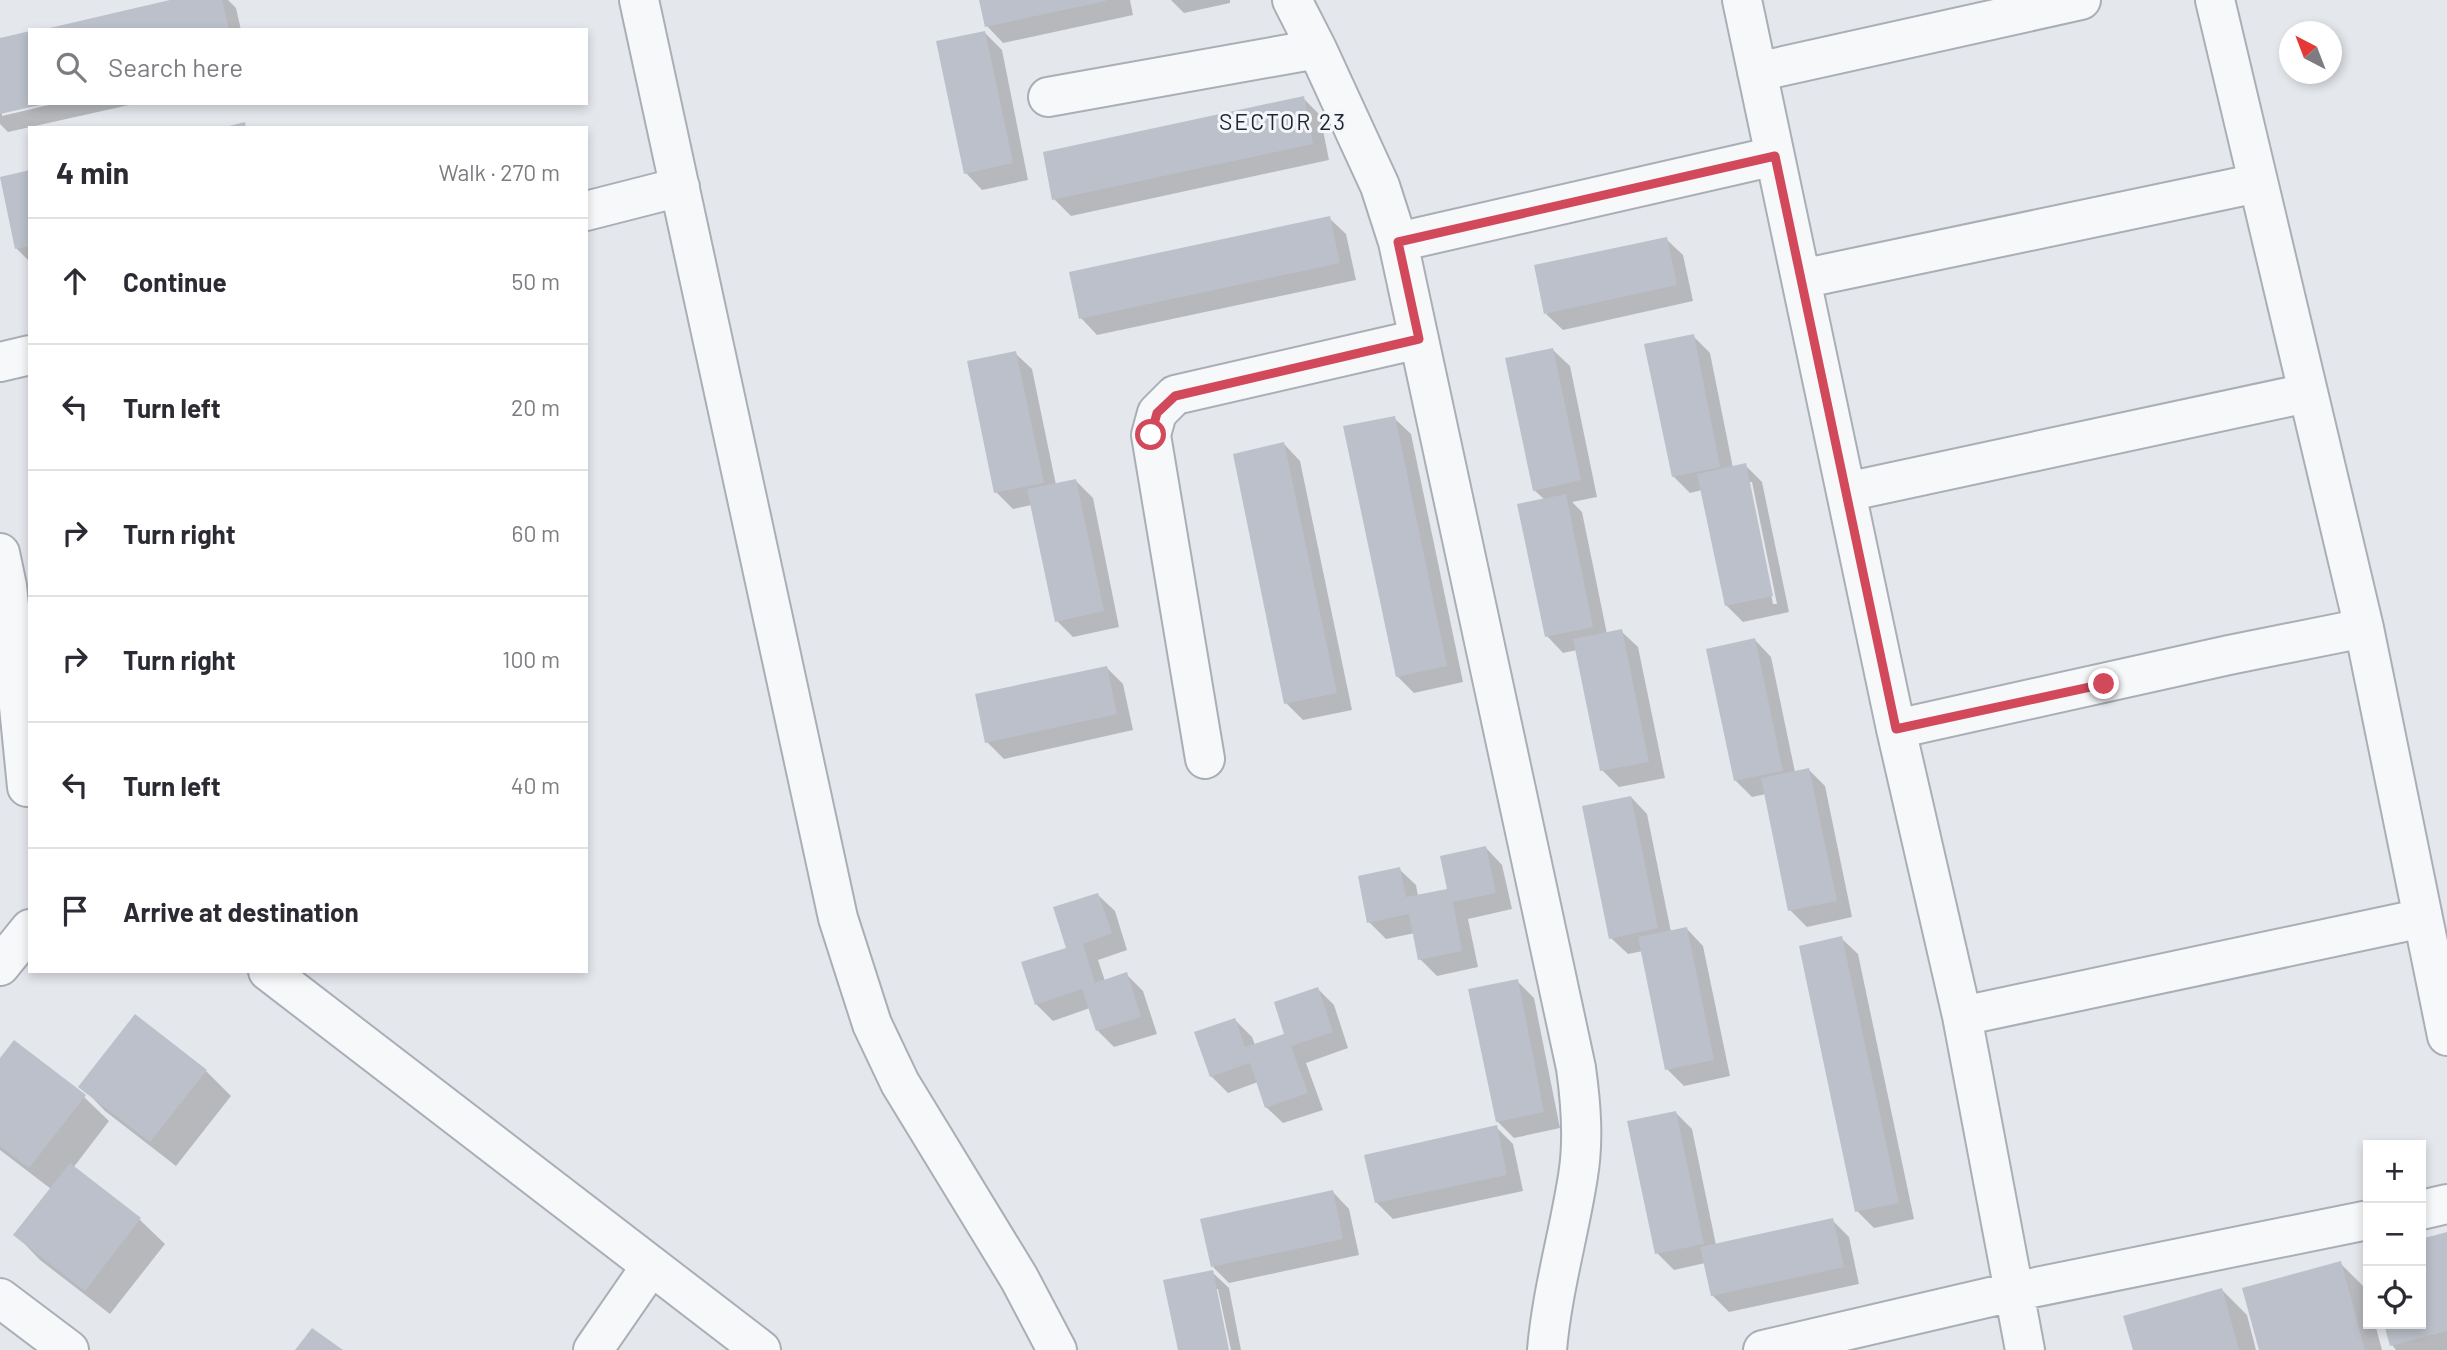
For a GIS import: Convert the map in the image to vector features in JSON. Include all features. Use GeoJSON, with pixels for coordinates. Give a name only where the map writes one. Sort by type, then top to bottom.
{"type":"FeatureCollection","features":[{"type":"Feature","properties":{"kind":"street"},"geometry":{"type":"LineString","coordinates":[[639,0],[838,918],[872,1024],[900,1083],[1019,1278],[1057,1350]]}},
{"type":"Feature","properties":{"kind":"street"},"geometry":{"type":"LineString","coordinates":[[1292,0],[1380,186],[1398,242],[1576,1068],[1582,1110],[1579,1174],[1549,1317],[1547,1350]]}},
{"type":"Feature","properties":{"kind":"street"},"geometry":{"type":"LineString","coordinates":[[1742,0],[1896,729],[1962,1016],[2025,1350]]}},
{"type":"Feature","properties":{"kind":"street"},"geometry":{"type":"LineString","coordinates":[[1757,72],[2081,0]]}},
{"type":"Feature","properties":{"kind":"street"},"geometry":{"type":"LineString","coordinates":[[2215,0],[2364,628],[2447,1036]]}},
{"type":"Feature","properties":{"kind":"street"},"geometry":{"type":"LineString","coordinates":[[1048,97],[1317,49]]}},
{"type":"Feature","properties":{"kind":"street"},"geometry":{"type":"LineString","coordinates":[[1398,242],[1775,156]]}},
{"type":"Feature","properties":{"kind":"street"},"geometry":{"type":"LineString","coordinates":[[1801,279],[2258,183]]}},
{"type":"Feature","properties":{"kind":"street"},"geometry":{"type":"LineString","coordinates":[[588,210],[680,187]]}},
{"type":"Feature","properties":{"kind":"street"},"geometry":{"type":"LineString","coordinates":[[1205,759],[1151,435],[1157,413],[1175,396],[1419,339]]}},
{"type":"Feature","properties":{"kind":"street"},"geometry":{"type":"LineString","coordinates":[[0,362],[28,355]]}},
{"type":"Feature","properties":{"kind":"street"},"geometry":{"type":"LineString","coordinates":[[1846,492],[2307,393]]}},
{"type":"Feature","properties":{"kind":"street"},"geometry":{"type":"LineString","coordinates":[[0,553],[7,586],[19,780]]}},
{"type":"Feature","properties":{"kind":"street"},"geometry":{"type":"LineString","coordinates":[[1896,729],[2364,628]]}},
{"type":"Feature","properties":{"kind":"street"},"geometry":{"type":"LineString","coordinates":[[1962,1016],[2423,918]]}},
{"type":"Feature","properties":{"kind":"street"},"geometry":{"type":"LineString","coordinates":[[0,966],[28,931]]}},
{"type":"Feature","properties":{"kind":"street"},"geometry":{"type":"LineString","coordinates":[[271,973],[761,1350]]}},
{"type":"Feature","properties":{"kind":"street"},"geometry":{"type":"LineString","coordinates":[[2426,1209],[2447,1204]]}},
{"type":"Feature","properties":{"kind":"street"},"geometry":{"type":"LineString","coordinates":[[1763,1350],[2012,1292],[2363,1221]]}},
{"type":"Feature","properties":{"kind":"street"},"geometry":{"type":"LineString","coordinates":[[593,1350],[651,1266]]}},
{"type":"Feature","properties":{"kind":"street"},"geometry":{"type":"LineString","coordinates":[[0,1298],[69,1350]]}},
{"type":"Feature","properties":{"kind":"building"},"geometry":{"type":"Polygon","coordinates":[[[170,0],[222,0],[229,28],[50,28],[170,0]]]}},
{"type":"Feature","properties":{"kind":"building"},"geometry":{"type":"Polygon","coordinates":[[[979,0],[1106,0],[1106,1],[985,27],[979,0]]]}},
{"type":"Feature","properties":{"kind":"building"},"geometry":{"type":"Polygon","coordinates":[[[28,31],[28,105],[40,105],[0,114],[0,38],[28,31]]]}},
{"type":"Feature","properties":{"kind":"building"},"geometry":{"type":"Polygon","coordinates":[[[985,31],[1013,163],[964,174],[936,41],[985,31]]]}},
{"type":"Feature","properties":{"kind":"building"},"geometry":{"type":"Polygon","coordinates":[[[1304,96],[1313,144],[1052,200],[1043,152],[1304,96]]]}},
{"type":"Feature","properties":{"kind":"building"},"geometry":{"type":"Polygon","coordinates":[[[245,122],[246,126],[229,126],[245,122]]]}},
{"type":"Feature","properties":{"kind":"building"},"geometry":{"type":"Polygon","coordinates":[[[28,170],[28,246],[15,249],[0,177],[28,170]]]}},
{"type":"Feature","properties":{"kind":"building"},"geometry":{"type":"Polygon","coordinates":[[[1330,216],[1340,263],[1079,319],[1069,272],[1330,216]]]}},
{"type":"Feature","properties":{"kind":"building"},"geometry":{"type":"Polygon","coordinates":[[[1667,237],[1677,285],[1544,314],[1534,265],[1667,237]]]}},
{"type":"Feature","properties":{"kind":"building"},"geometry":{"type":"Polygon","coordinates":[[[1694,334],[1720,467],[1672,477],[1644,344],[1694,334]]]}},
{"type":"Feature","properties":{"kind":"building"},"geometry":{"type":"Polygon","coordinates":[[[1553,348],[1581,480],[1533,491],[1505,358],[1553,348]]]}},
{"type":"Feature","properties":{"kind":"building"},"geometry":{"type":"Polygon","coordinates":[[[1016,351],[1044,483],[994,493],[967,361],[1016,351]]]}},
{"type":"Feature","properties":{"kind":"building"},"geometry":{"type":"Polygon","coordinates":[[[1395,416],[1447,666],[1396,677],[1343,426],[1395,416]]]}},
{"type":"Feature","properties":{"kind":"building"},"geometry":{"type":"Polygon","coordinates":[[[1284,442],[1337,693],[1284,704],[1233,454],[1284,442]]]}},
{"type":"Feature","properties":{"kind":"building"},"geometry":{"type":"Polygon","coordinates":[[[1746,463],[1773,596],[1725,606],[1697,474],[1746,463]]]}},
{"type":"Feature","properties":{"kind":"building"},"geometry":{"type":"Polygon","coordinates":[[[1076,479],[1104,611],[1055,622],[1027,489],[1076,479]]]}},
{"type":"Feature","properties":{"kind":"building"},"geometry":{"type":"Polygon","coordinates":[[[1566,494],[1593,627],[1545,637],[1517,504],[1566,494]]]}},
{"type":"Feature","properties":{"kind":"building"},"geometry":{"type":"Polygon","coordinates":[[[1622,629],[1649,762],[1600,771],[1573,639],[1622,629]]]}},
{"type":"Feature","properties":{"kind":"building"},"geometry":{"type":"Polygon","coordinates":[[[1755,638],[1783,771],[1734,781],[1706,649],[1755,638]]]}},
{"type":"Feature","properties":{"kind":"building"},"geometry":{"type":"Polygon","coordinates":[[[1107,666],[1117,714],[985,743],[975,694],[1107,666]]]}},
{"type":"Feature","properties":{"kind":"building"},"geometry":{"type":"Polygon","coordinates":[[[1809,768],[1837,901],[1788,911],[1761,778],[1809,768]]]}},
{"type":"Feature","properties":{"kind":"building"},"geometry":{"type":"Polygon","coordinates":[[[1631,796],[1658,928],[1609,939],[1582,806],[1631,796]]]}},
{"type":"Feature","properties":{"kind":"building"},"geometry":{"type":"Polygon","coordinates":[[[1486,846],[1496,893],[1453,902],[1462,951],[1418,960],[1409,914],[1367,923],[1358,876],[1400,867],[1406,897],[1447,889],[1440,856],[1486,846]]]}},
{"type":"Feature","properties":{"kind":"building"},"geometry":{"type":"Polygon","coordinates":[[[1098,893],[1112,933],[1083,944],[1095,983],[1127,972],[1141,1017],[1096,1031],[1082,989],[1035,1005],[1021,962],[1066,948],[1053,907],[1098,893]]]}},
{"type":"Feature","properties":{"kind":"building"},"geometry":{"type":"Polygon","coordinates":[[[1687,927],[1714,1060],[1665,1070],[1638,937],[1687,927]]]}},
{"type":"Feature","properties":{"kind":"building"},"geometry":{"type":"Polygon","coordinates":[[[1842,936],[1899,1203],[1855,1212],[1799,946],[1842,936]]]}},
{"type":"Feature","properties":{"kind":"building"},"geometry":{"type":"Polygon","coordinates":[[[1518,979],[1544,1112],[1496,1122],[1468,989],[1518,979]]]}},
{"type":"Feature","properties":{"kind":"building"},"geometry":{"type":"Polygon","coordinates":[[[1318,987],[1333,1032],[1291,1046],[1308,1093],[1265,1108],[1250,1063],[1210,1077],[1194,1032],[1235,1018],[1245,1047],[1284,1034],[1274,1002],[1318,987]]]}},
{"type":"Feature","properties":{"kind":"building"},"geometry":{"type":"Polygon","coordinates":[[[135,1014],[207,1070],[150,1142],[78,1087],[135,1014]]]}},
{"type":"Feature","properties":{"kind":"building"},"geometry":{"type":"Polygon","coordinates":[[[14,1040],[86,1095],[29,1168],[0,1146],[0,1058],[14,1040]]]}},
{"type":"Feature","properties":{"kind":"building"},"geometry":{"type":"Polygon","coordinates":[[[1676,1111],[1704,1244],[1655,1254],[1627,1121],[1676,1111]]]}},
{"type":"Feature","properties":{"kind":"building"},"geometry":{"type":"Polygon","coordinates":[[[1497,1125],[1507,1175],[1375,1203],[1364,1155],[1497,1125]]]}},
{"type":"Feature","properties":{"kind":"building"},"geometry":{"type":"Polygon","coordinates":[[[70,1163],[141,1218],[85,1291],[13,1235],[70,1163]]]}},
{"type":"Feature","properties":{"kind":"building"},"geometry":{"type":"Polygon","coordinates":[[[1333,1190],[1343,1239],[1211,1267],[1200,1219],[1333,1190]]]}},
{"type":"Feature","properties":{"kind":"building"},"geometry":{"type":"Polygon","coordinates":[[[1833,1218],[1844,1267],[1711,1296],[1700,1247],[1833,1218]]]}},
{"type":"Feature","properties":{"kind":"building"},"geometry":{"type":"Polygon","coordinates":[[[2447,1232],[2447,1331],[2390,1346],[2385,1329],[2426,1329],[2426,1238],[2447,1232]]]}},
{"type":"Feature","properties":{"kind":"building"},"geometry":{"type":"Polygon","coordinates":[[[2341,1261],[2365,1350],[2259,1350],[2242,1288],[2341,1261]]]}},
{"type":"Feature","properties":{"kind":"building"},"geometry":{"type":"Polygon","coordinates":[[[1213,1270],[1229,1350],[1178,1350],[1163,1280],[1213,1270]]]}},
{"type":"Feature","properties":{"kind":"building"},"geometry":{"type":"Polygon","coordinates":[[[2222,1288],[2239,1350],[2133,1350],[2123,1316],[2222,1288]]]}},
{"type":"Feature","properties":{"kind":"building"},"geometry":{"type":"Polygon","coordinates":[[[312,1328],[343,1350],[295,1350],[312,1328]]]}},
{"type":"Feature","properties":{"kind":"district","name":"SECTOR 23"},"geometry":{"type":"Point","coordinates":[1283,122]}},
{"type":"Feature","properties":{"kind":"route"},"geometry":{"type":"LineString","coordinates":[[1151,435],[1157,413],[1175,396],[1419,339],[1398,242],[1775,156],[1896,729],[2104,684]]}}]}
